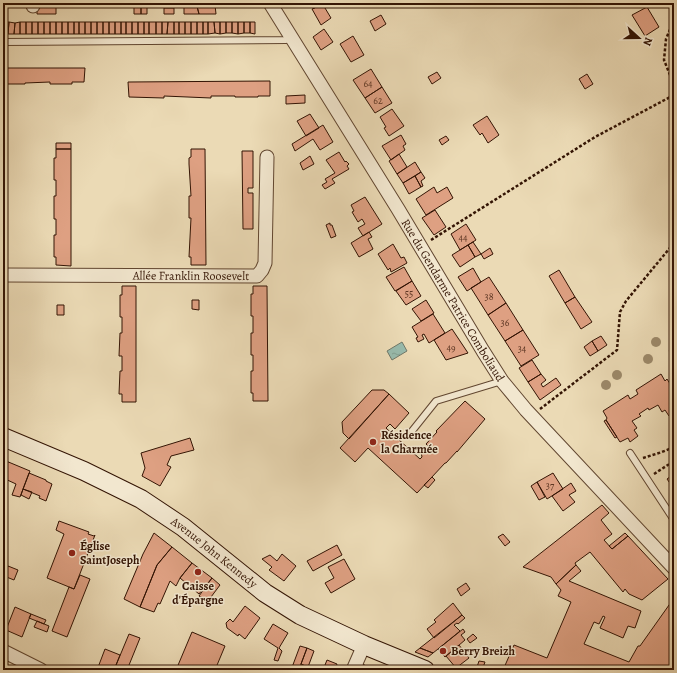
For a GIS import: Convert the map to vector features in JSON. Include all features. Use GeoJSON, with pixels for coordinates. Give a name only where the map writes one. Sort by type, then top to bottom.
{"type":"FeatureCollection","features":[{"type":"Feature","properties":{"kind":"main road","name":"Avenue John Kennedy"},"geometry":{"type":"LineString","coordinates":[[3,437],[84,471],[140,499],[183,527],[265,593],[300,615],[364,645],[425,670]]}},
{"type":"Feature","properties":{"kind":"street","name":"Rue du Gendarme Patrice Comboliaud"},"geometry":{"type":"LineString","coordinates":[[270,3],[502,381],[531,416],[674,568]]}},
{"type":"Feature","properties":{"kind":"street","name":"Allée Franklin Roosevelt"},"geometry":{"type":"LineString","coordinates":[[3,275],[257,276],[265,264],[267,157]]}},
{"type":"Feature","properties":{"kind":"street"},"geometry":{"type":"LineString","coordinates":[[358,668],[364,645]]}},
{"type":"Feature","properties":{"kind":"street"},"geometry":{"type":"LineString","coordinates":[[3,651],[41,670]]}},
{"type":"Feature","properties":{"kind":"lane"},"geometry":{"type":"LineString","coordinates":[[3,42],[286,40],[291,37]]}},
{"type":"Feature","properties":{"kind":"lane"},"geometry":{"type":"LineString","coordinates":[[412,430],[436,401],[502,381]]}},
{"type":"Feature","properties":{"kind":"lane"},"geometry":{"type":"LineString","coordinates":[[630,453],[674,520]]}},
{"type":"Feature","properties":{"kind":"path"},"geometry":{"type":"LineString","coordinates":[[674,20],[666,39],[664,60],[674,85]]}},
{"type":"Feature","properties":{"kind":"path"},"geometry":{"type":"LineString","coordinates":[[421,247],[595,137],[674,96]]}},
{"type":"Feature","properties":{"kind":"path"},"geometry":{"type":"LineString","coordinates":[[531,416],[617,350],[620,312],[626,301],[674,243]]}},
{"type":"Feature","properties":{"kind":"path"},"geometry":{"type":"LineString","coordinates":[[635,461],[674,447]]}},
{"type":"Feature","properties":{"kind":"path"},"geometry":{"type":"LineString","coordinates":[[646,478],[674,461]]}},
{"type":"Feature","properties":{"kind":"water"},"geometry":{"type":"Polygon","coordinates":[[[402,342],[407,351],[392,360],[387,351],[402,342]]]}},
{"type":"Feature","properties":{"kind":"building"},"geometry":{"type":"Polygon","coordinates":[[[3,3],[15,3],[16,7],[3,7],[3,3]]]}},
{"type":"Feature","properties":{"kind":"building"},"geometry":{"type":"Polygon","coordinates":[[[134,3],[141,3],[141,14],[134,14],[134,3]]]}},
{"type":"Feature","properties":{"kind":"building"},"geometry":{"type":"Polygon","coordinates":[[[141,3],[147,3],[147,14],[141,14],[141,3]]]}},
{"type":"Feature","properties":{"kind":"building"},"geometry":{"type":"Polygon","coordinates":[[[184,3],[196,3],[199,14],[184,14],[184,3]]]}},
{"type":"Feature","properties":{"kind":"building"},"geometry":{"type":"Polygon","coordinates":[[[312,3],[322,3],[331,18],[321,25],[312,9],[315,8],[312,3]]]}},
{"type":"Feature","properties":{"kind":"building"},"geometry":{"type":"Polygon","coordinates":[[[215,5],[216,14],[199,14],[197,6],[215,5]]]}},
{"type":"Feature","properties":{"kind":"building"},"geometry":{"type":"Polygon","coordinates":[[[37,7],[56,7],[56,14],[37,14],[37,7]]]}},
{"type":"Feature","properties":{"kind":"building"},"geometry":{"type":"Polygon","coordinates":[[[647,7],[659,27],[645,36],[632,15],[647,7]]]}},
{"type":"Feature","properties":{"kind":"building"},"geometry":{"type":"Polygon","coordinates":[[[164,8],[174,8],[174,14],[164,14],[164,8]]]}},
{"type":"Feature","properties":{"kind":"building"},"geometry":{"type":"Polygon","coordinates":[[[381,15],[386,24],[375,31],[370,21],[381,15]]]}},
{"type":"Feature","properties":{"kind":"building"},"geometry":{"type":"Polygon","coordinates":[[[3,22],[9,22],[8,34],[3,34],[3,22]]]}},
{"type":"Feature","properties":{"kind":"building"},"geometry":{"type":"Polygon","coordinates":[[[9,22],[15,23],[14,34],[8,34],[9,22]]]}},
{"type":"Feature","properties":{"kind":"building"},"geometry":{"type":"Polygon","coordinates":[[[20,22],[20,34],[14,34],[15,23],[20,22]]]}},
{"type":"Feature","properties":{"kind":"building"},"geometry":{"type":"Polygon","coordinates":[[[20,22],[26,22],[26,34],[20,34],[20,22]]]}},
{"type":"Feature","properties":{"kind":"building"},"geometry":{"type":"Polygon","coordinates":[[[26,22],[32,22],[32,34],[26,34],[26,22]]]}},
{"type":"Feature","properties":{"kind":"building"},"geometry":{"type":"Polygon","coordinates":[[[32,22],[38,22],[38,34],[32,34],[32,22]]]}},
{"type":"Feature","properties":{"kind":"building"},"geometry":{"type":"Polygon","coordinates":[[[38,22],[44,22],[44,34],[38,34],[38,22]]]}},
{"type":"Feature","properties":{"kind":"building"},"geometry":{"type":"Polygon","coordinates":[[[44,22],[50,22],[50,34],[44,34],[44,22]]]}},
{"type":"Feature","properties":{"kind":"building"},"geometry":{"type":"Polygon","coordinates":[[[50,22],[56,22],[56,34],[50,34],[50,22]]]}},
{"type":"Feature","properties":{"kind":"building"},"geometry":{"type":"Polygon","coordinates":[[[56,22],[62,22],[62,34],[56,34],[56,22]]]}},
{"type":"Feature","properties":{"kind":"building"},"geometry":{"type":"Polygon","coordinates":[[[62,22],[68,22],[68,34],[62,34],[62,22]]]}},
{"type":"Feature","properties":{"kind":"building"},"geometry":{"type":"Polygon","coordinates":[[[68,22],[74,22],[74,34],[68,34],[68,22]]]}},
{"type":"Feature","properties":{"kind":"building"},"geometry":{"type":"Polygon","coordinates":[[[74,22],[79,22],[79,34],[74,34],[74,22]]]}},
{"type":"Feature","properties":{"kind":"building"},"geometry":{"type":"Polygon","coordinates":[[[79,22],[85,22],[85,34],[79,34],[79,22]]]}},
{"type":"Feature","properties":{"kind":"building"},"geometry":{"type":"Polygon","coordinates":[[[85,22],[91,22],[91,34],[85,34],[85,22]]]}},
{"type":"Feature","properties":{"kind":"building"},"geometry":{"type":"Polygon","coordinates":[[[91,22],[97,22],[97,34],[91,34],[91,22]]]}},
{"type":"Feature","properties":{"kind":"building"},"geometry":{"type":"Polygon","coordinates":[[[97,22],[103,22],[103,34],[97,34],[97,22]]]}},
{"type":"Feature","properties":{"kind":"building"},"geometry":{"type":"Polygon","coordinates":[[[103,22],[109,22],[109,34],[103,34],[103,22]]]}},
{"type":"Feature","properties":{"kind":"building"},"geometry":{"type":"Polygon","coordinates":[[[109,22],[115,22],[115,34],[109,34],[109,22]]]}},
{"type":"Feature","properties":{"kind":"building"},"geometry":{"type":"Polygon","coordinates":[[[115,22],[121,22],[121,34],[115,34],[115,22]]]}},
{"type":"Feature","properties":{"kind":"building"},"geometry":{"type":"Polygon","coordinates":[[[121,22],[126,22],[126,34],[121,34],[121,22]]]}},
{"type":"Feature","properties":{"kind":"building"},"geometry":{"type":"Polygon","coordinates":[[[126,22],[132,22],[132,34],[126,34],[126,22]]]}},
{"type":"Feature","properties":{"kind":"building"},"geometry":{"type":"Polygon","coordinates":[[[132,22],[138,22],[138,34],[132,34],[132,22]]]}},
{"type":"Feature","properties":{"kind":"building"},"geometry":{"type":"Polygon","coordinates":[[[138,22],[144,22],[144,34],[138,34],[138,22]]]}},
{"type":"Feature","properties":{"kind":"building"},"geometry":{"type":"Polygon","coordinates":[[[144,22],[149,22],[149,34],[144,34],[144,22]]]}},
{"type":"Feature","properties":{"kind":"building"},"geometry":{"type":"Polygon","coordinates":[[[149,22],[156,22],[156,34],[149,34],[149,22]]]}},
{"type":"Feature","properties":{"kind":"building"},"geometry":{"type":"Polygon","coordinates":[[[156,22],[162,22],[162,34],[156,34],[156,22]]]}},
{"type":"Feature","properties":{"kind":"building"},"geometry":{"type":"Polygon","coordinates":[[[162,22],[168,22],[167,34],[162,34],[162,22]]]}},
{"type":"Feature","properties":{"kind":"building"},"geometry":{"type":"Polygon","coordinates":[[[168,22],[174,22],[174,34],[167,34],[168,22]]]}},
{"type":"Feature","properties":{"kind":"building"},"geometry":{"type":"Polygon","coordinates":[[[174,22],[179,22],[179,34],[174,34],[174,22]]]}},
{"type":"Feature","properties":{"kind":"building"},"geometry":{"type":"Polygon","coordinates":[[[179,22],[185,22],[185,34],[179,34],[179,22]]]}},
{"type":"Feature","properties":{"kind":"building"},"geometry":{"type":"Polygon","coordinates":[[[185,22],[191,22],[191,34],[185,34],[185,22]]]}},
{"type":"Feature","properties":{"kind":"building"},"geometry":{"type":"Polygon","coordinates":[[[191,22],[197,22],[197,34],[191,34],[191,22]]]}},
{"type":"Feature","properties":{"kind":"building"},"geometry":{"type":"Polygon","coordinates":[[[197,22],[203,22],[203,34],[197,34],[197,22]]]}},
{"type":"Feature","properties":{"kind":"building"},"geometry":{"type":"Polygon","coordinates":[[[203,22],[208,22],[208,34],[203,34],[203,22]]]}},
{"type":"Feature","properties":{"kind":"building"},"geometry":{"type":"Polygon","coordinates":[[[208,22],[214,22],[215,33],[208,34],[208,22]]]}},
{"type":"Feature","properties":{"kind":"building"},"geometry":{"type":"Polygon","coordinates":[[[214,22],[220,22],[220,34],[215,33],[214,22]]]}},
{"type":"Feature","properties":{"kind":"building"},"geometry":{"type":"Polygon","coordinates":[[[220,22],[226,22],[226,33],[220,34],[220,22]]]}},
{"type":"Feature","properties":{"kind":"building"},"geometry":{"type":"Polygon","coordinates":[[[226,22],[232,22],[232,33],[226,33],[226,22]]]}},
{"type":"Feature","properties":{"kind":"building"},"geometry":{"type":"Polygon","coordinates":[[[232,22],[238,22],[238,34],[232,33],[232,22]]]}},
{"type":"Feature","properties":{"kind":"building"},"geometry":{"type":"Polygon","coordinates":[[[238,22],[244,22],[244,33],[238,34],[238,22]]]}},
{"type":"Feature","properties":{"kind":"building"},"geometry":{"type":"Polygon","coordinates":[[[244,22],[250,22],[250,33],[244,33],[244,22]]]}},
{"type":"Feature","properties":{"kind":"building"},"geometry":{"type":"Polygon","coordinates":[[[250,22],[255,22],[255,34],[250,33],[250,22]]]}},
{"type":"Feature","properties":{"kind":"building"},"geometry":{"type":"Polygon","coordinates":[[[324,29],[333,42],[321,50],[313,37],[324,29]]]}},
{"type":"Feature","properties":{"kind":"building"},"geometry":{"type":"Polygon","coordinates":[[[353,36],[364,55],[351,62],[340,44],[353,36]]]}},
{"type":"Feature","properties":{"kind":"building"},"geometry":{"type":"Polygon","coordinates":[[[3,68],[85,68],[84,82],[72,82],[72,84],[50,84],[50,82],[3,84],[3,68]]]}},
{"type":"Feature","properties":{"kind":"building"},"geometry":{"type":"Polygon","coordinates":[[[371,69],[382,87],[365,98],[353,80],[371,69]]]}},
{"type":"Feature","properties":{"kind":"building"},"geometry":{"type":"Polygon","coordinates":[[[437,72],[441,78],[432,84],[428,77],[437,72]]]}},
{"type":"Feature","properties":{"kind":"building"},"geometry":{"type":"Polygon","coordinates":[[[587,74],[593,84],[585,89],[579,79],[587,74]]]}},
{"type":"Feature","properties":{"kind":"building"},"geometry":{"type":"Polygon","coordinates":[[[270,81],[270,96],[211,96],[211,98],[164,96],[164,98],[129,97],[128,82],[270,81]]]}},
{"type":"Feature","properties":{"kind":"building"},"geometry":{"type":"Polygon","coordinates":[[[382,87],[392,103],[375,113],[365,98],[382,87]]]}},
{"type":"Feature","properties":{"kind":"building"},"geometry":{"type":"Polygon","coordinates":[[[305,95],[305,103],[286,104],[286,96],[305,95]]]}},
{"type":"Feature","properties":{"kind":"building"},"geometry":{"type":"Polygon","coordinates":[[[392,109],[404,126],[389,136],[380,117],[392,109]]]}},
{"type":"Feature","properties":{"kind":"building"},"geometry":{"type":"Polygon","coordinates":[[[310,114],[319,128],[306,136],[297,121],[310,114]]]}},
{"type":"Feature","properties":{"kind":"building"},"geometry":{"type":"Polygon","coordinates":[[[487,116],[499,135],[488,143],[482,133],[480,135],[473,125],[487,116]]]}},
{"type":"Feature","properties":{"kind":"building"},"geometry":{"type":"Polygon","coordinates":[[[323,125],[333,142],[320,150],[313,139],[295,151],[292,144],[323,125]]]}},
{"type":"Feature","properties":{"kind":"building"},"geometry":{"type":"Polygon","coordinates":[[[401,135],[406,144],[403,146],[405,150],[391,160],[382,146],[401,135]]]}},
{"type":"Feature","properties":{"kind":"building"},"geometry":{"type":"Polygon","coordinates":[[[446,136],[449,140],[442,145],[439,140],[446,136]]]}},
{"type":"Feature","properties":{"kind":"building"},"geometry":{"type":"Polygon","coordinates":[[[56,143],[71,143],[71,149],[56,149],[56,143]]]}},
{"type":"Feature","properties":{"kind":"building"},"geometry":{"type":"Polygon","coordinates":[[[56,149],[71,149],[71,266],[56,265],[56,257],[54,257],[56,219],[54,219],[54,196],[56,196],[56,180],[54,180],[54,158],[56,158],[56,149]]]}},
{"type":"Feature","properties":{"kind":"building"},"geometry":{"type":"Polygon","coordinates":[[[191,149],[205,149],[206,265],[191,265],[191,257],[189,257],[191,218],[189,218],[189,196],[191,196],[189,158],[191,157],[191,149]]]}},
{"type":"Feature","properties":{"kind":"building"},"geometry":{"type":"Polygon","coordinates":[[[242,151],[253,151],[253,188],[248,188],[248,193],[253,193],[253,229],[243,229],[242,151]]]}},
{"type":"Feature","properties":{"kind":"building"},"geometry":{"type":"Polygon","coordinates":[[[339,152],[345,162],[346,161],[349,164],[347,166],[349,169],[332,179],[335,183],[325,189],[322,185],[327,182],[325,179],[335,173],[326,160],[339,152]]]}},
{"type":"Feature","properties":{"kind":"building"},"geometry":{"type":"Polygon","coordinates":[[[399,154],[407,167],[397,174],[389,161],[399,154]]]}},
{"type":"Feature","properties":{"kind":"building"},"geometry":{"type":"Polygon","coordinates":[[[310,156],[314,164],[303,170],[300,163],[310,156]]]}},
{"type":"Feature","properties":{"kind":"building"},"geometry":{"type":"Polygon","coordinates":[[[415,162],[421,172],[403,183],[397,174],[415,162]]]}},
{"type":"Feature","properties":{"kind":"building"},"geometry":{"type":"Polygon","coordinates":[[[421,172],[425,178],[421,181],[423,186],[421,187],[415,176],[421,172]]]}},
{"type":"Feature","properties":{"kind":"building"},"geometry":{"type":"Polygon","coordinates":[[[415,176],[421,187],[409,194],[403,183],[415,176]]]}},
{"type":"Feature","properties":{"kind":"building"},"geometry":{"type":"Polygon","coordinates":[[[434,187],[437,193],[447,187],[453,198],[426,215],[416,199],[434,187]]]}},
{"type":"Feature","properties":{"kind":"building"},"geometry":{"type":"Polygon","coordinates":[[[365,197],[382,224],[363,236],[358,228],[365,224],[362,219],[358,222],[352,212],[354,211],[351,205],[365,197]]]}},
{"type":"Feature","properties":{"kind":"building"},"geometry":{"type":"Polygon","coordinates":[[[435,210],[446,227],[434,235],[422,218],[435,210]]]}},
{"type":"Feature","properties":{"kind":"building"},"geometry":{"type":"Polygon","coordinates":[[[330,223],[336,236],[331,238],[326,225],[330,223]]]}},
{"type":"Feature","properties":{"kind":"building"},"geometry":{"type":"Polygon","coordinates":[[[466,224],[476,240],[460,250],[451,234],[466,224]]]}},
{"type":"Feature","properties":{"kind":"building"},"geometry":{"type":"Polygon","coordinates":[[[369,232],[372,237],[368,239],[373,249],[359,257],[351,243],[369,232]]]}},
{"type":"Feature","properties":{"kind":"building"},"geometry":{"type":"Polygon","coordinates":[[[473,242],[481,254],[475,257],[468,245],[473,242]]]}},
{"type":"Feature","properties":{"kind":"building"},"geometry":{"type":"Polygon","coordinates":[[[393,244],[401,258],[404,257],[407,263],[391,272],[390,268],[388,270],[378,254],[393,244]]]}},
{"type":"Feature","properties":{"kind":"building"},"geometry":{"type":"Polygon","coordinates":[[[468,245],[475,257],[460,267],[452,255],[468,245]]]}},
{"type":"Feature","properties":{"kind":"building"},"geometry":{"type":"Polygon","coordinates":[[[490,248],[493,254],[484,259],[481,254],[490,248]]]}},
{"type":"Feature","properties":{"kind":"building"},"geometry":{"type":"Polygon","coordinates":[[[404,267],[412,281],[395,291],[386,277],[404,267]]]}},
{"type":"Feature","properties":{"kind":"building"},"geometry":{"type":"Polygon","coordinates":[[[473,268],[481,282],[467,291],[458,277],[473,268]]]}},
{"type":"Feature","properties":{"kind":"building"},"geometry":{"type":"Polygon","coordinates":[[[559,270],[575,297],[565,303],[549,276],[559,270]]]}},
{"type":"Feature","properties":{"kind":"building"},"geometry":{"type":"Polygon","coordinates":[[[489,277],[506,303],[488,315],[471,288],[489,277]]]}},
{"type":"Feature","properties":{"kind":"building"},"geometry":{"type":"Polygon","coordinates":[[[412,281],[421,296],[406,305],[396,291],[412,281]]]}},
{"type":"Feature","properties":{"kind":"building"},"geometry":{"type":"Polygon","coordinates":[[[3,286],[4,402],[3,402],[3,286]]]}},
{"type":"Feature","properties":{"kind":"building"},"geometry":{"type":"Polygon","coordinates":[[[122,286],[136,286],[136,402],[122,402],[122,394],[119,394],[120,371],[122,371],[122,356],[119,356],[120,333],[122,333],[120,295],[122,295],[122,286]]]}},
{"type":"Feature","properties":{"kind":"building"},"geometry":{"type":"Polygon","coordinates":[[[253,286],[267,286],[268,401],[253,401],[253,393],[251,393],[253,355],[251,355],[251,333],[253,333],[253,316],[251,316],[251,294],[253,294],[253,286]]]}},
{"type":"Feature","properties":{"kind":"building"},"geometry":{"type":"Polygon","coordinates":[[[575,297],[592,322],[581,329],[565,303],[575,297]]]}},
{"type":"Feature","properties":{"kind":"building"},"geometry":{"type":"Polygon","coordinates":[[[192,300],[199,300],[199,310],[192,309],[192,300]]]}},
{"type":"Feature","properties":{"kind":"building"},"geometry":{"type":"Polygon","coordinates":[[[426,300],[434,313],[421,321],[412,309],[426,300]]]}},
{"type":"Feature","properties":{"kind":"building"},"geometry":{"type":"Polygon","coordinates":[[[506,303],[523,330],[505,341],[488,315],[506,303]]]}},
{"type":"Feature","properties":{"kind":"building"},"geometry":{"type":"Polygon","coordinates":[[[57,305],[64,305],[64,315],[57,315],[57,305]]]}},
{"type":"Feature","properties":{"kind":"building"},"geometry":{"type":"Polygon","coordinates":[[[433,314],[445,333],[429,343],[424,334],[422,335],[424,339],[418,342],[416,338],[418,337],[412,327],[433,314]]]}},
{"type":"Feature","properties":{"kind":"building"},"geometry":{"type":"Polygon","coordinates":[[[452,329],[468,353],[446,360],[434,340],[452,329]]]}},
{"type":"Feature","properties":{"kind":"building"},"geometry":{"type":"Polygon","coordinates":[[[523,330],[539,355],[521,366],[505,341],[523,330]]]}},
{"type":"Feature","properties":{"kind":"building"},"geometry":{"type":"Polygon","coordinates":[[[601,336],[607,345],[598,351],[592,341],[601,336]]]}},
{"type":"Feature","properties":{"kind":"building"},"geometry":{"type":"Polygon","coordinates":[[[592,341],[598,351],[590,356],[584,347],[592,341]]]}},
{"type":"Feature","properties":{"kind":"building"},"geometry":{"type":"Polygon","coordinates":[[[532,360],[541,374],[528,382],[519,368],[532,360]]]}},
{"type":"Feature","properties":{"kind":"building"},"geometry":{"type":"Polygon","coordinates":[[[541,374],[546,380],[541,384],[543,387],[556,378],[561,385],[540,400],[528,382],[541,374]]]}},
{"type":"Feature","properties":{"kind":"building"},"geometry":{"type":"Polygon","coordinates":[[[661,374],[665,381],[667,379],[674,390],[674,413],[669,416],[665,410],[662,412],[658,405],[649,410],[648,408],[639,414],[641,416],[632,421],[637,428],[634,430],[638,436],[630,442],[628,438],[620,442],[606,420],[607,418],[603,411],[628,395],[630,399],[638,394],[636,390],[661,374]]]}},
{"type":"Feature","properties":{"kind":"building"},"geometry":{"type":"Polygon","coordinates":[[[372,390],[384,390],[389,394],[349,439],[343,433],[342,422],[372,390]]]}},
{"type":"Feature","properties":{"kind":"building","name":"Résidence la Charmée"},"geometry":{"type":"Polygon","coordinates":[[[389,394],[409,413],[395,429],[390,424],[386,428],[420,459],[422,457],[421,452],[424,450],[427,451],[430,448],[426,444],[437,432],[436,431],[465,401],[485,419],[457,452],[417,493],[368,448],[355,462],[340,448],[389,394]]]}},
{"type":"Feature","properties":{"kind":"building"},"geometry":{"type":"Polygon","coordinates":[[[606,420],[617,437],[615,438],[604,421],[606,420]]]}},
{"type":"Feature","properties":{"kind":"building"},"geometry":{"type":"Polygon","coordinates":[[[190,438],[194,450],[171,456],[167,465],[171,467],[160,486],[142,476],[145,468],[141,453],[190,438]]]}},
{"type":"Feature","properties":{"kind":"building"},"geometry":{"type":"Polygon","coordinates":[[[6,461],[30,471],[20,497],[12,495],[16,484],[3,478],[3,470],[6,461]]]}},
{"type":"Feature","properties":{"kind":"building"},"geometry":{"type":"Polygon","coordinates":[[[29,473],[52,484],[46,501],[39,498],[40,496],[23,489],[29,473]]]}},
{"type":"Feature","properties":{"kind":"building"},"geometry":{"type":"Polygon","coordinates":[[[553,473],[563,489],[547,499],[537,482],[553,473]]]}},
{"type":"Feature","properties":{"kind":"building"},"geometry":{"type":"Polygon","coordinates":[[[674,474],[674,489],[667,479],[674,474]]]}},
{"type":"Feature","properties":{"kind":"building"},"geometry":{"type":"Polygon","coordinates":[[[432,477],[435,480],[428,488],[424,485],[432,477]]]}},
{"type":"Feature","properties":{"kind":"building"},"geometry":{"type":"Polygon","coordinates":[[[537,482],[545,497],[539,500],[531,486],[537,482]]]}},
{"type":"Feature","properties":{"kind":"building"},"geometry":{"type":"Polygon","coordinates":[[[571,483],[576,491],[569,495],[575,502],[563,511],[552,496],[571,483]]]}},
{"type":"Feature","properties":{"kind":"building"},"geometry":{"type":"Polygon","coordinates":[[[23,489],[32,492],[29,499],[21,495],[23,489]]]}},
{"type":"Feature","properties":{"kind":"building"},"geometry":{"type":"Polygon","coordinates":[[[602,505],[609,513],[601,520],[612,534],[604,540],[612,549],[628,536],[668,579],[642,600],[629,594],[625,589],[623,592],[590,552],[575,563],[576,565],[556,584],[551,577],[523,567],[602,505]]]}},
{"type":"Feature","properties":{"kind":"building","name":"Église SaintJoseph"},"geometry":{"type":"Polygon","coordinates":[[[59,521],[89,532],[88,534],[95,535],[74,589],[47,578],[64,534],[56,530],[59,521]]]}},
{"type":"Feature","properties":{"kind":"building"},"geometry":{"type":"Polygon","coordinates":[[[154,533],[172,547],[157,565],[140,607],[124,599],[143,554],[154,533]]]}},
{"type":"Feature","properties":{"kind":"building"},"geometry":{"type":"Polygon","coordinates":[[[625,533],[628,536],[612,549],[609,546],[625,533]]]}},
{"type":"Feature","properties":{"kind":"building"},"geometry":{"type":"Polygon","coordinates":[[[503,534],[510,542],[505,546],[498,537],[503,534]]]}},
{"type":"Feature","properties":{"kind":"building"},"geometry":{"type":"Polygon","coordinates":[[[337,545],[342,555],[313,571],[307,561],[337,545]]]}},
{"type":"Feature","properties":{"kind":"building"},"geometry":{"type":"Polygon","coordinates":[[[172,547],[192,563],[180,578],[176,586],[170,581],[160,604],[158,603],[154,612],[140,607],[157,565],[172,547]]]}},
{"type":"Feature","properties":{"kind":"building"},"geometry":{"type":"Polygon","coordinates":[[[282,554],[296,566],[284,581],[269,570],[272,567],[262,559],[270,555],[277,561],[282,554]]]}},
{"type":"Feature","properties":{"kind":"building"},"geometry":{"type":"Polygon","coordinates":[[[344,559],[355,579],[331,593],[325,583],[334,578],[328,567],[344,559]]]}},
{"type":"Feature","properties":{"kind":"building"},"geometry":{"type":"Polygon","coordinates":[[[192,563],[212,578],[199,594],[180,578],[192,563]]]}},
{"type":"Feature","properties":{"kind":"building"},"geometry":{"type":"Polygon","coordinates":[[[576,565],[581,571],[569,581],[641,611],[635,628],[628,626],[623,638],[600,628],[605,617],[603,616],[599,624],[594,622],[584,644],[629,662],[638,646],[640,646],[674,598],[674,660],[667,670],[503,670],[514,645],[547,658],[571,602],[558,596],[561,590],[556,584],[576,565]]]}},
{"type":"Feature","properties":{"kind":"building"},"geometry":{"type":"Polygon","coordinates":[[[8,566],[18,570],[14,580],[4,576],[8,566]]]}},
{"type":"Feature","properties":{"kind":"building"},"geometry":{"type":"Polygon","coordinates":[[[80,575],[90,579],[67,637],[52,631],[69,587],[74,589],[80,575]]]}},
{"type":"Feature","properties":{"kind":"building"},"geometry":{"type":"Polygon","coordinates":[[[212,578],[220,585],[208,601],[199,596],[212,578]]]}},
{"type":"Feature","properties":{"kind":"building"},"geometry":{"type":"Polygon","coordinates":[[[466,583],[470,589],[461,596],[457,589],[466,583]]]}},
{"type":"Feature","properties":{"kind":"building"},"geometry":{"type":"Polygon","coordinates":[[[453,603],[462,615],[434,638],[427,629],[436,622],[434,620],[453,603]]]}},
{"type":"Feature","properties":{"kind":"building"},"geometry":{"type":"Polygon","coordinates":[[[245,606],[260,618],[245,639],[227,628],[226,623],[230,619],[233,622],[245,606]]]}},
{"type":"Feature","properties":{"kind":"building"},"geometry":{"type":"Polygon","coordinates":[[[15,607],[31,614],[22,637],[6,630],[15,607]]]}},
{"type":"Feature","properties":{"kind":"building"},"geometry":{"type":"Polygon","coordinates":[[[31,614],[46,620],[44,624],[29,618],[31,614]]]}},
{"type":"Feature","properties":{"kind":"building"},"geometry":{"type":"Polygon","coordinates":[[[462,615],[465,618],[458,624],[457,623],[454,625],[460,631],[433,653],[420,648],[462,615]]]}},
{"type":"Feature","properties":{"kind":"building"},"geometry":{"type":"Polygon","coordinates":[[[37,621],[49,626],[47,632],[34,627],[37,621]]]}},
{"type":"Feature","properties":{"kind":"building"},"geometry":{"type":"Polygon","coordinates":[[[273,624],[288,633],[279,648],[282,651],[278,661],[274,660],[278,648],[264,639],[273,624]]]}},
{"type":"Feature","properties":{"kind":"building"},"geometry":{"type":"Polygon","coordinates":[[[463,629],[465,632],[461,635],[465,640],[445,657],[438,649],[463,629]]]}},
{"type":"Feature","properties":{"kind":"building"},"geometry":{"type":"Polygon","coordinates":[[[192,632],[225,646],[215,670],[176,670],[192,632]]]}},
{"type":"Feature","properties":{"kind":"building"},"geometry":{"type":"Polygon","coordinates":[[[129,634],[140,638],[127,670],[114,670],[129,634]]]}},
{"type":"Feature","properties":{"kind":"building"},"geometry":{"type":"Polygon","coordinates":[[[473,634],[477,638],[470,643],[467,639],[473,634]]]}},
{"type":"Feature","properties":{"kind":"building"},"geometry":{"type":"Polygon","coordinates":[[[459,645],[469,658],[456,668],[446,656],[459,645]]]}},
{"type":"Feature","properties":{"kind":"building"},"geometry":{"type":"Polygon","coordinates":[[[300,646],[307,648],[299,670],[291,670],[300,646]]]}},
{"type":"Feature","properties":{"kind":"building"},"geometry":{"type":"Polygon","coordinates":[[[307,648],[314,651],[308,667],[301,664],[307,648]]]}},
{"type":"Feature","properties":{"kind":"building"},"geometry":{"type":"Polygon","coordinates":[[[420,648],[433,653],[428,657],[415,652],[420,648]]]}},
{"type":"Feature","properties":{"kind":"building"},"geometry":{"type":"Polygon","coordinates":[[[105,649],[120,655],[114,670],[97,670],[105,649]]]}},
{"type":"Feature","properties":{"kind":"building"},"geometry":{"type":"Polygon","coordinates":[[[327,660],[337,664],[335,670],[323,670],[327,660]]]}},
{"type":"Feature","properties":{"kind":"building"},"geometry":{"type":"Polygon","coordinates":[[[479,661],[485,662],[482,670],[476,670],[479,661]]]}},
{"type":"Feature","properties":{"kind":"place","name":"Résidence la Charmée"},"geometry":{"type":"Point","coordinates":[373,442]}},
{"type":"Feature","properties":{"kind":"place","name":"Église SaintJoseph"},"geometry":{"type":"Point","coordinates":[72,553]}},
{"type":"Feature","properties":{"kind":"place","name":"Caisse d'Épargne"},"geometry":{"type":"Point","coordinates":[198,572]}},
{"type":"Feature","properties":{"kind":"place","name":"Berry Breizh"},"geometry":{"type":"Point","coordinates":[443,651]}}]}
